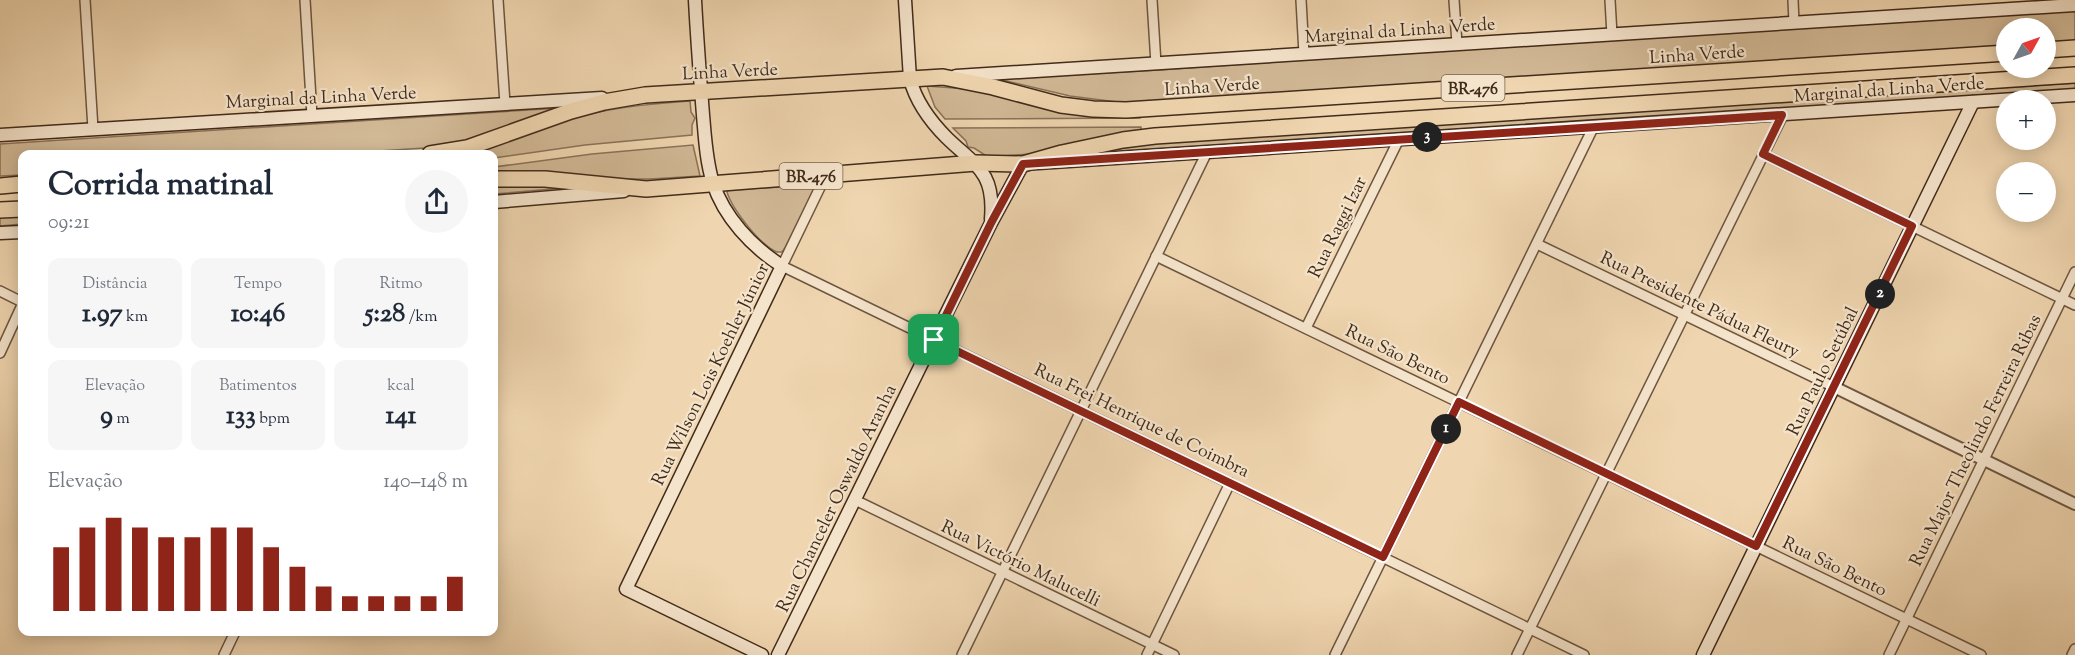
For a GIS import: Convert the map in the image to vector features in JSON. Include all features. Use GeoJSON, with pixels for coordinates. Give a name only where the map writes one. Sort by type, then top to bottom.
{"type":"FeatureCollection","features":[{"type":"Feature","properties":{"kind":"highway"},"geometry":{"type":"LineString","coordinates":[[2056,49],[2075,48]]}},
{"type":"Feature","properties":{"kind":"highway","name":"Linha Verde"},"geometry":{"type":"LineString","coordinates":[[455,150],[467,148],[571,111],[604,102],[645,95],[943,77],[993,87],[1061,105],[1126,110],[1996,54]]}},
{"type":"Feature","properties":{"kind":"highway","name":"BR-476"},"geometry":{"type":"LineString","coordinates":[[498,179],[545,178],[646,189],[976,163],[1023,164],[1123,140],[1155,136],[2075,75]]}},
{"type":"Feature","properties":{"kind":"highway"},"geometry":{"type":"LineString","coordinates":[[0,186],[18,184]]}},
{"type":"Feature","properties":{"kind":"highway"},"geometry":{"type":"LineString","coordinates":[[0,210],[18,208]]}},
{"type":"Feature","properties":{"kind":"main road","name":"Rua Frei Henrique de Coimbra"},"geometry":{"type":"LineString","coordinates":[[695,0],[706,150],[713,183],[726,210],[745,235],[763,253],[782,266]]}},
{"type":"Feature","properties":{"kind":"main road"},"geometry":{"type":"LineString","coordinates":[[905,0],[910,79],[918,101],[932,123],[960,151],[976,163],[990,188],[991,223]]}},
{"type":"Feature","properties":{"kind":"main road","name":"Marginal da Linha Verde"},"geometry":{"type":"LineString","coordinates":[[943,77],[1794,23],[1973,6],[2075,5]]}},
{"type":"Feature","properties":{"kind":"main road","name":"Marginal da Linha Verde"},"geometry":{"type":"LineString","coordinates":[[0,135],[645,95]]}},
{"type":"Feature","properties":{"kind":"main road","name":"Marginal da Linha Verde"},"geometry":{"type":"LineString","coordinates":[[1023,164],[2075,95]]}},
{"type":"Feature","properties":{"kind":"main road","name":"Rua Paulo Setúbal"},"geometry":{"type":"LineString","coordinates":[[1703,655],[1973,102]]}},
{"type":"Feature","properties":{"kind":"main road","name":"Rua Chanceler Oswaldo Aranha"},"geometry":{"type":"LineString","coordinates":[[778,655],[991,223],[1023,164]]}},
{"type":"Feature","properties":{"kind":"main road"},"geometry":{"type":"LineString","coordinates":[[498,202],[646,189]]}},
{"type":"Feature","properties":{"kind":"main road"},"geometry":{"type":"LineString","coordinates":[[0,234],[18,232]]}},
{"type":"Feature","properties":{"kind":"main road","name":"Rua Wilson Lois Koehler Júnior"},"geometry":{"type":"LineString","coordinates":[[762,655],[626,589],[782,266]]}},
{"type":"Feature","properties":{"kind":"street"},"geometry":{"type":"LineString","coordinates":[[85,0],[93,129]]}},
{"type":"Feature","properties":{"kind":"street"},"geometry":{"type":"LineString","coordinates":[[305,0],[312,116]]}},
{"type":"Feature","properties":{"kind":"street"},"geometry":{"type":"LineString","coordinates":[[498,0],[505,104]]}},
{"type":"Feature","properties":{"kind":"street"},"geometry":{"type":"LineString","coordinates":[[1152,0],[1156,64]]}},
{"type":"Feature","properties":{"kind":"street"},"geometry":{"type":"LineString","coordinates":[[1301,0],[1304,54]]}},
{"type":"Feature","properties":{"kind":"street"},"geometry":{"type":"LineString","coordinates":[[1454,0],[1457,44]]}},
{"type":"Feature","properties":{"kind":"street"},"geometry":{"type":"LineString","coordinates":[[1610,0],[1612,34]]}},
{"type":"Feature","properties":{"kind":"street"},"geometry":{"type":"LineString","coordinates":[[1793,0],[1794,23]]}},
{"type":"Feature","properties":{"kind":"street"},"geometry":{"type":"LineString","coordinates":[[1517,655],[1782,115]]}},
{"type":"Feature","properties":{"kind":"street"},"geometry":{"type":"LineString","coordinates":[[1335,655],[1594,126]]}},
{"type":"Feature","properties":{"kind":"street","name":"Rua Raggi Izar"},"geometry":{"type":"LineString","coordinates":[[1306,328],[1398,139]]}},
{"type":"Feature","properties":{"kind":"street"},"geometry":{"type":"LineString","coordinates":[[962,655],[1207,152]]}},
{"type":"Feature","properties":{"kind":"street"},"geometry":{"type":"LineString","coordinates":[[1763,154],[2075,305]]}},
{"type":"Feature","properties":{"kind":"street","name":"Rua Wilson Lois Koehler Júnior"},"geometry":{"type":"LineString","coordinates":[[782,266],[826,175]]}},
{"type":"Feature","properties":{"kind":"street","name":"Rua Presidente Pádua Fleury"},"geometry":{"type":"LineString","coordinates":[[1537,244],[2075,504]]}},
{"type":"Feature","properties":{"kind":"street","name":"Rua São Bento"},"geometry":{"type":"LineString","coordinates":[[1156,256],[1982,655]]}},
{"type":"Feature","properties":{"kind":"street","name":"Rua Frei Henrique de Coimbra"},"geometry":{"type":"LineString","coordinates":[[782,266],[1584,655]]}},
{"type":"Feature","properties":{"kind":"street","name":"Rua Major Theolindo Ferreira Ribas"},"geometry":{"type":"LineString","coordinates":[[1888,655],[2075,272]]}},
{"type":"Feature","properties":{"kind":"street"},"geometry":{"type":"LineString","coordinates":[[0,291],[18,302]]}},
{"type":"Feature","properties":{"kind":"street"},"geometry":{"type":"LineString","coordinates":[[0,353],[18,313]]}},
{"type":"Feature","properties":{"kind":"street"},"geometry":{"type":"LineString","coordinates":[[1147,655],[1230,483]]}},
{"type":"Feature","properties":{"kind":"street","name":"Rua Victório Malucelli"},"geometry":{"type":"LineString","coordinates":[[855,500],[1174,655]]}},
{"type":"Feature","properties":{"kind":"street"},"geometry":{"type":"LineString","coordinates":[[224,655],[233,636]]}},
{"type":"Feature","properties":{"kind":"street"},"geometry":{"type":"LineString","coordinates":[[2072,655],[2075,650]]}},
{"type":"Feature","properties":{"kind":"shaded area"},"geometry":{"type":"Polygon","coordinates":[[[2075,7],[2075,42],[2056,43],[2056,18],[1996,18],[1996,47],[1144,102],[1117,102],[1070,96],[998,79],[2075,7]]]}},
{"type":"Feature","properties":{"kind":"shaded area"},"geometry":{"type":"Polygon","coordinates":[[[2075,83],[2075,91],[1996,90],[1996,96],[1085,155],[1152,143],[2075,83]]]}},
{"type":"Feature","properties":{"kind":"shaded area"},"geometry":{"type":"Polygon","coordinates":[[[927,86],[967,89],[1140,115],[1140,118],[945,119],[935,107],[927,86]]]}},
{"type":"Feature","properties":{"kind":"shaded area"},"geometry":{"type":"Polygon","coordinates":[[[690,101],[691,112],[695,118],[692,135],[585,145],[498,157],[498,150],[478,150],[594,113],[642,105],[690,101]]]}},
{"type":"Feature","properties":{"kind":"shaded area"},"geometry":{"type":"Polygon","coordinates":[[[560,108],[496,133],[425,148],[394,150],[18,150],[18,175],[0,176],[0,144],[560,108]]]}},
{"type":"Feature","properties":{"kind":"shaded area"},"geometry":{"type":"Polygon","coordinates":[[[1141,127],[1141,130],[1030,154],[988,157],[968,147],[966,141],[953,128],[1141,127]]]}},
{"type":"Feature","properties":{"kind":"shaded area"},"geometry":{"type":"Polygon","coordinates":[[[693,145],[700,176],[614,179],[544,171],[498,172],[498,166],[592,154],[693,145]]]}},
{"type":"Feature","properties":{"kind":"shaded area"},"geometry":{"type":"Polygon","coordinates":[[[539,185],[564,188],[498,194],[498,186],[539,185]]]}},
{"type":"Feature","properties":{"kind":"shaded area"},"geometry":{"type":"Polygon","coordinates":[[[810,185],[813,187],[813,192],[782,252],[770,248],[755,235],[735,208],[727,192],[729,190],[810,185]]]}},
{"type":"Feature","properties":{"kind":"shaded area"},"geometry":{"type":"Polygon","coordinates":[[[18,216],[18,224],[0,226],[0,217],[18,216]]]}},
{"type":"Feature","properties":{"kind":"route"},"geometry":{"type":"LineString","coordinates":[[1782,115],[1763,154],[1912,226],[1756,546],[1459,402],[1383,557],[934,340],[991,223],[1023,164],[1782,115]]}}]}
